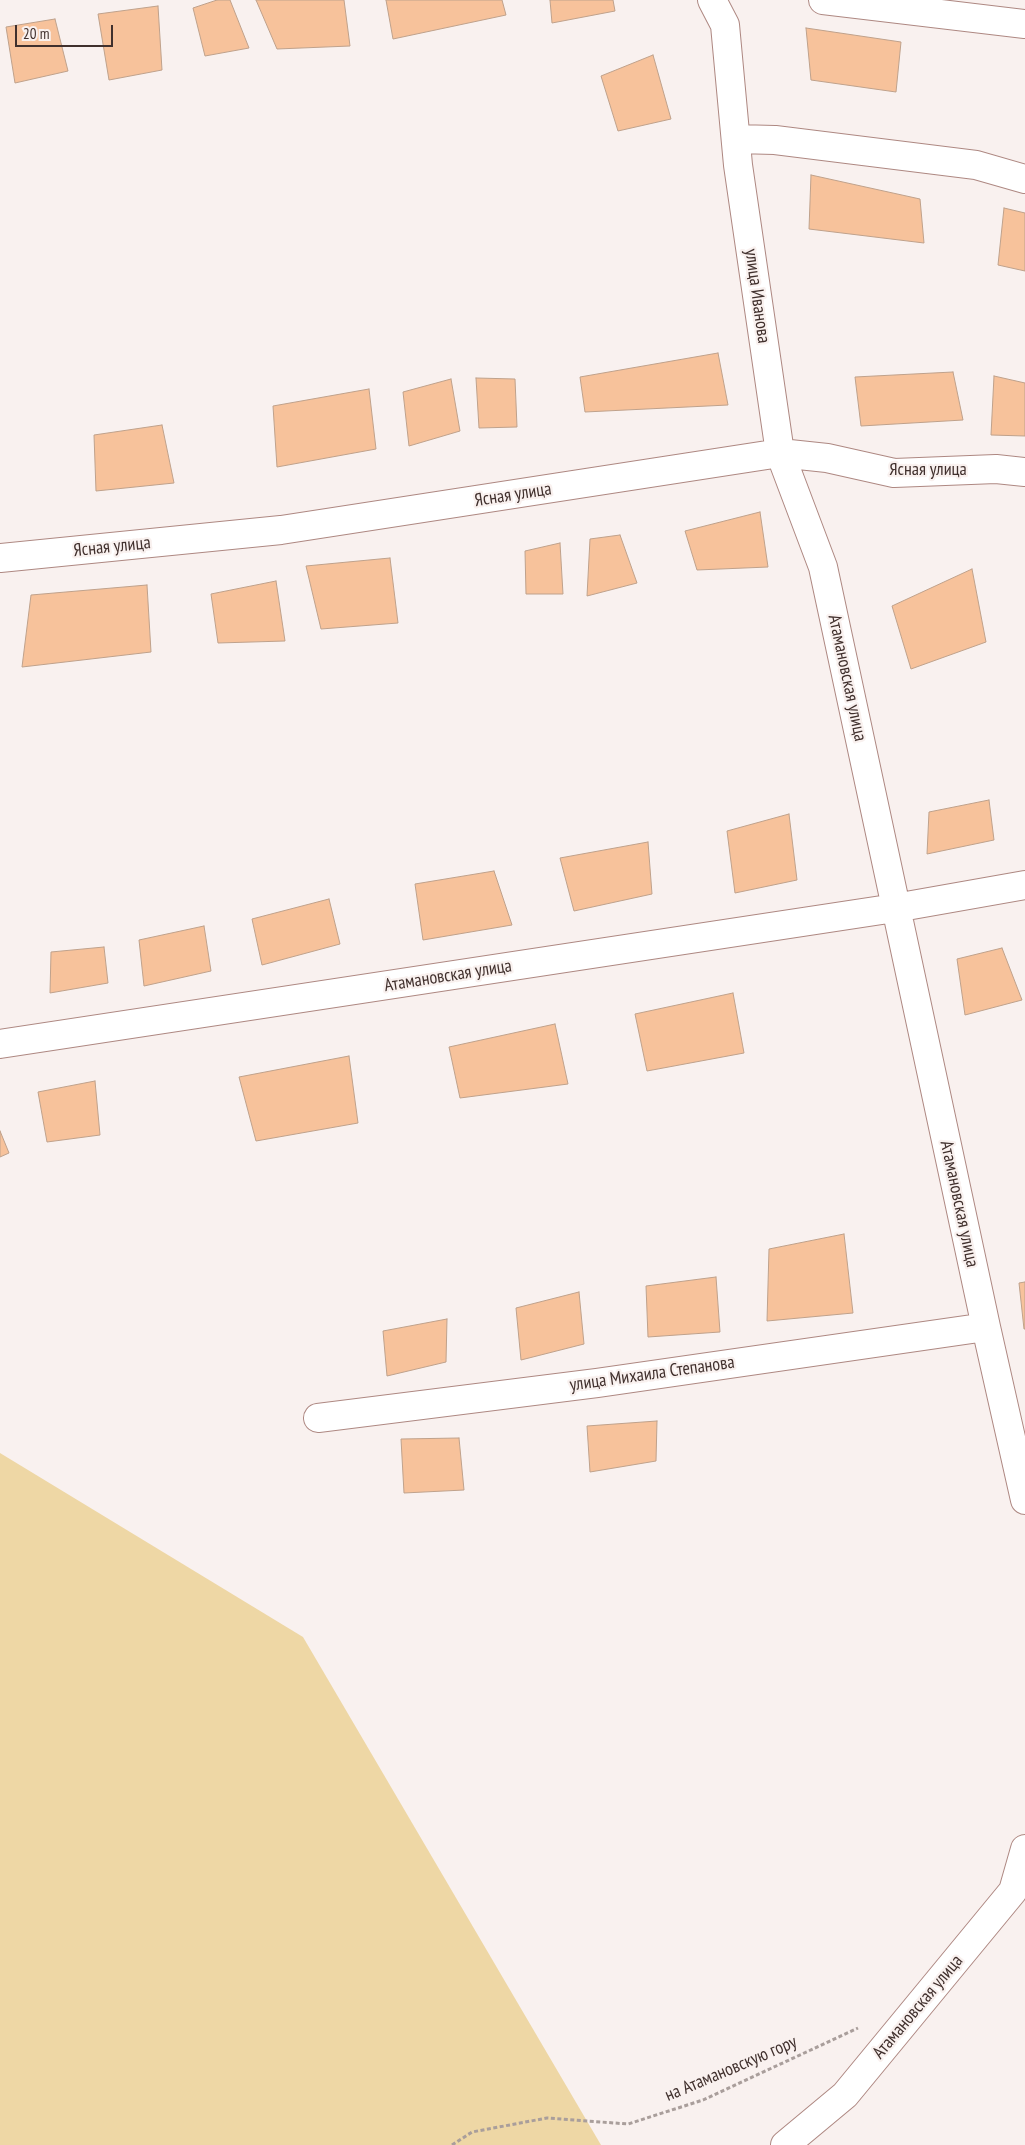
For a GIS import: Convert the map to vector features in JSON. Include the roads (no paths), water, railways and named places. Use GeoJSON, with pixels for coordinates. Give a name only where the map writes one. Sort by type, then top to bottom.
{"type":"FeatureCollection","features":[{"type":"Feature","properties":{"kind":"street","name":"улица Иванова"},"geometry":{"type":"LineString","coordinates":[[712,0],[725,24],[736,139],[780,453]]}},
{"type":"Feature","properties":{"kind":"street"},"geometry":{"type":"LineString","coordinates":[[823,0],[1025,24]]}},
{"type":"Feature","properties":{"kind":"street"},"geometry":{"type":"LineString","coordinates":[[736,139],[775,140],[976,165],[1025,179]]}},
{"type":"Feature","properties":{"kind":"street","name":"Ясная улица"},"geometry":{"type":"LineString","coordinates":[[0,558],[281,530],[780,453],[828,458],[894,473],[996,469],[1025,472]]}},
{"type":"Feature","properties":{"kind":"street","name":"Атамановская улица"},"geometry":{"type":"LineString","coordinates":[[780,453],[824,567],[895,908],[1015,1465],[1025,1500]]}},
{"type":"Feature","properties":{"kind":"street","name":"Атамановская улица"},"geometry":{"type":"LineString","coordinates":[[0,1044],[895,908],[1025,885]]}},
{"type":"Feature","properties":{"kind":"street","name":"улица Михаила Степанова"},"geometry":{"type":"LineString","coordinates":[[318,1418],[597,1382],[986,1327]]}},
{"type":"Feature","properties":{"kind":"street","name":"Атамановская улица"},"geometry":{"type":"LineString","coordinates":[[785,2145],[845,2095],[1013,1891],[1025,1849]]}}]}
